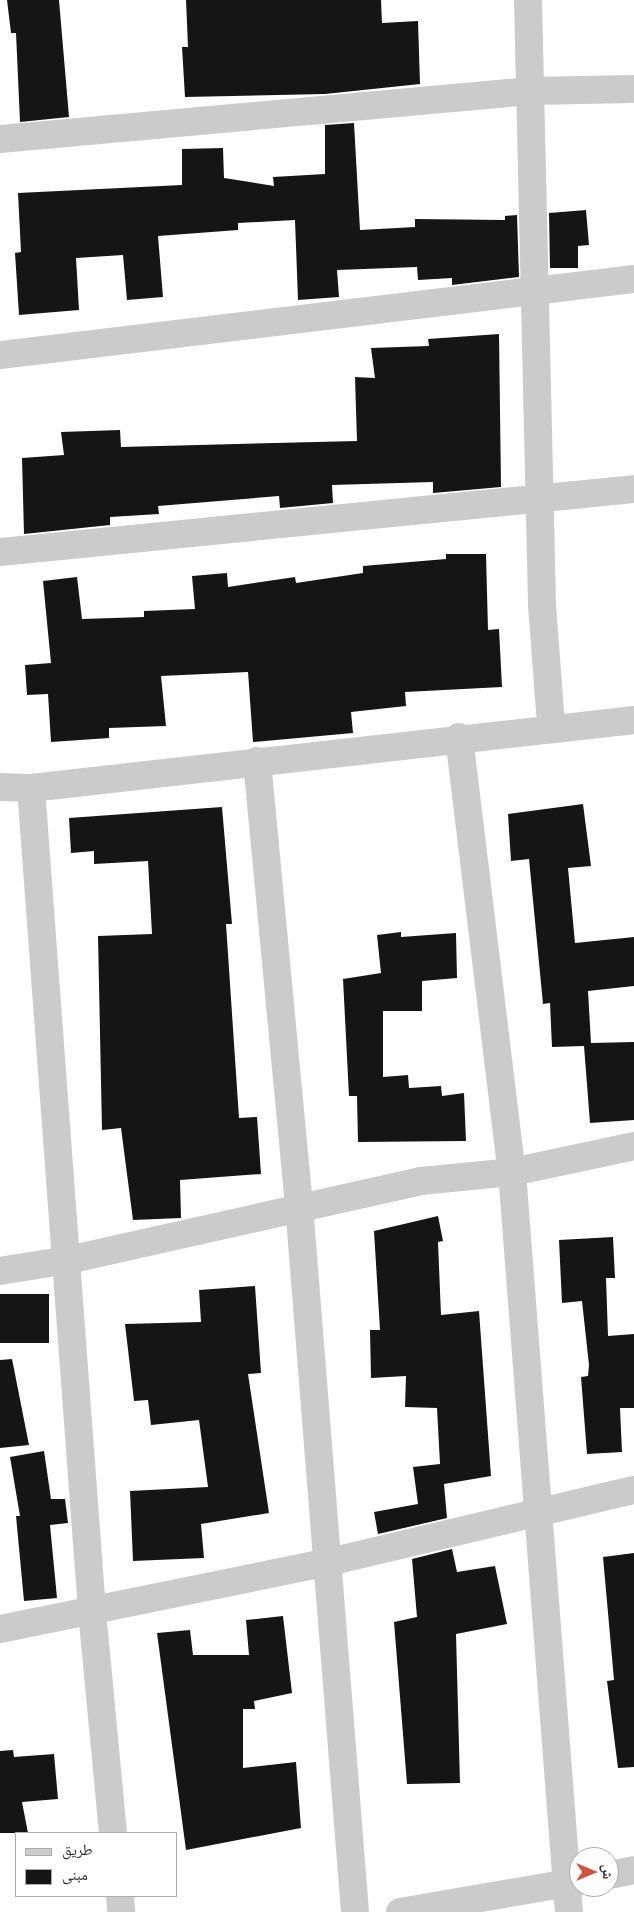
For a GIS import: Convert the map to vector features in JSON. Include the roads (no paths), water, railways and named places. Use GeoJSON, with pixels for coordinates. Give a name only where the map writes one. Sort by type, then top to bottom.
{"type":"FeatureCollection","features":[{"type":"Feature","properties":{"kind":"street"},"geometry":{"type":"LineString","coordinates":[[528,0],[542,496],[542,605],[551,726]]}},
{"type":"Feature","properties":{"kind":"street"},"geometry":{"type":"LineString","coordinates":[[0,139],[530,91],[634,89]]}},
{"type":"Feature","properties":{"kind":"street"},"geometry":{"type":"LineString","coordinates":[[0,355],[634,279]]}},
{"type":"Feature","properties":{"kind":"street"},"geometry":{"type":"LineString","coordinates":[[0,552],[542,496],[634,489]]}},
{"type":"Feature","properties":{"kind":"street"},"geometry":{"type":"LineString","coordinates":[[0,787],[31,788],[551,726],[634,720]]}},
{"type":"Feature","properties":{"kind":"street"},"geometry":{"type":"LineString","coordinates":[[459,737],[512,1172],[570,1847]]}},
{"type":"Feature","properties":{"kind":"street"},"geometry":{"type":"LineString","coordinates":[[257,761],[299,1205],[329,1562],[355,1912]]}},
{"type":"Feature","properties":{"kind":"street"},"geometry":{"type":"LineString","coordinates":[[31,788],[68,1260],[92,1611],[114,1832]]}},
{"type":"Feature","properties":{"kind":"street"},"geometry":{"type":"LineString","coordinates":[[0,1271],[68,1260],[299,1205],[421,1181],[512,1172],[634,1146]]}},
{"type":"Feature","properties":{"kind":"street"},"geometry":{"type":"LineString","coordinates":[[0,1628],[329,1562],[541,1510],[634,1490]]}},
{"type":"Feature","properties":{"kind":"street"},"geometry":{"type":"LineString","coordinates":[[619,1873],[634,1870]]}},
{"type":"Feature","properties":{"kind":"street"},"geometry":{"type":"LineString","coordinates":[[400,1912],[569,1883]]}},
{"type":"Feature","properties":{"kind":"street"},"geometry":{"type":"LineString","coordinates":[[120,1897],[121,1912]]}},
{"type":"Feature","properties":{"kind":"street"},"geometry":{"type":"LineString","coordinates":[[569,1912],[571,1897]]}}]}
